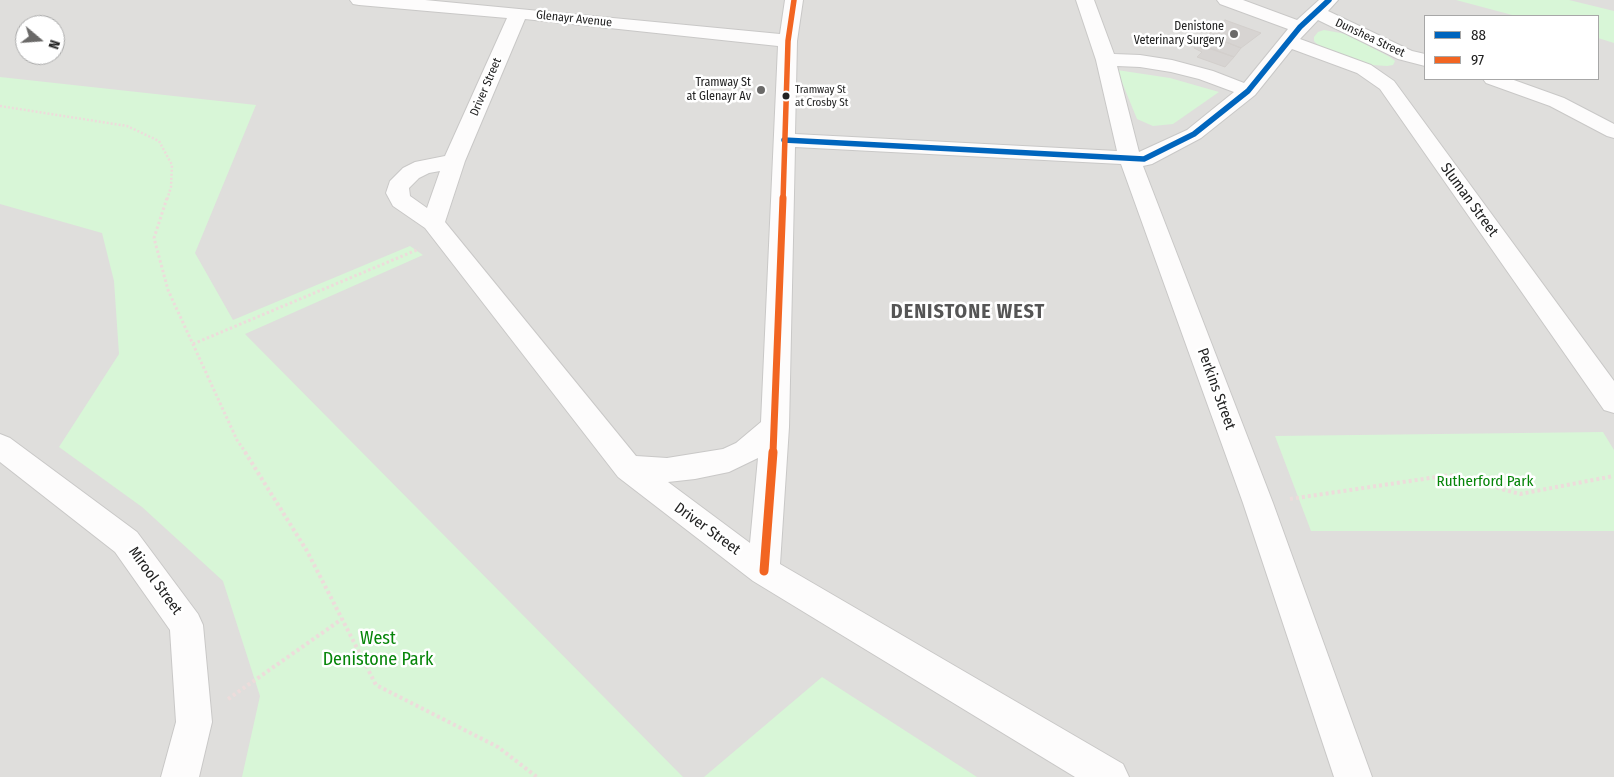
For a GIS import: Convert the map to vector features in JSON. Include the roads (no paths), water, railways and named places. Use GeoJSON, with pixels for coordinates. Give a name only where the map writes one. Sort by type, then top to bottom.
{"type":"FeatureCollection","features":[{"type":"Feature","properties":{"kind":"street","name":"Glenayr Avenue"},"geometry":{"type":"LineString","coordinates":[[359,0],[518,13],[788,41]]}},
{"type":"Feature","properties":{"kind":"street"},"geometry":{"type":"LineString","coordinates":[[764,571],[775,427],[788,41],[794,0]]}},
{"type":"Feature","properties":{"kind":"street","name":"Perkins Street"},"geometry":{"type":"LineString","coordinates":[[1084,0],[1106,60],[1130,159],[1258,503],[1353,777]]}},
{"type":"Feature","properties":{"kind":"street","name":"Sluman Street"},"geometry":{"type":"LineString","coordinates":[[1226,0],[1364,69],[1387,85],[1614,402]]}},
{"type":"Feature","properties":{"kind":"street"},"geometry":{"type":"LineString","coordinates":[[784,140],[1144,159],[1194,134],[1248,91],[1294,34],[1322,6]]}},
{"type":"Feature","properties":{"kind":"street","name":"Dunshea Street"},"geometry":{"type":"LineString","coordinates":[[1322,6],[1405,55],[1423,59]]}},
{"type":"Feature","properties":{"kind":"street","name":"Driver Street"},"geometry":{"type":"LineString","coordinates":[[439,230],[454,161],[518,13]]}},
{"type":"Feature","properties":{"kind":"street"},"geometry":{"type":"LineString","coordinates":[[1387,85],[1423,59]]}},
{"type":"Feature","properties":{"kind":"street"},"geometry":{"type":"LineString","coordinates":[[1106,60],[1140,61],[1172,66],[1206,75],[1248,91]]}},
{"type":"Feature","properties":{"kind":"street"},"geometry":{"type":"LineString","coordinates":[[1496,80],[1557,102],[1614,132]]}},
{"type":"Feature","properties":{"kind":"street","name":"Driver Street"},"geometry":{"type":"LineString","coordinates":[[454,161],[422,167],[411,173],[398,186],[397,193],[401,201],[439,230],[628,468],[764,571],[1110,777]]}},
{"type":"Feature","properties":{"kind":"street"},"geometry":{"type":"LineString","coordinates":[[628,468],[667,470],[695,468],[729,460],[746,451],[775,427]]}},
{"type":"Feature","properties":{"kind":"street","name":"Mirool Street"},"geometry":{"type":"LineString","coordinates":[[0,446],[126,542],[186,625],[194,722],[180,777]]}},
{"type":"Feature","properties":{"kind":"place","name":"Denistone Veterinary Surgery"},"geometry":{"type":"Point","coordinates":[1234,34]}},
{"type":"Feature","properties":{"kind":"place","name":"Tramway St at Glenayr Av"},"geometry":{"type":"Point","coordinates":[761,90]}},
{"type":"Feature","properties":{"kind":"place","name":"Tramway St at Crosby St"},"geometry":{"type":"Point","coordinates":[786,96]}},
{"type":"Feature","properties":{"kind":"district","name":"DENISTONE WEST"},"geometry":{"type":"Point","coordinates":[968,312]}},
{"type":"Feature","properties":{"kind":"park label","name":"Rutherford Park"},"geometry":{"type":"Point","coordinates":[1485,482]}},
{"type":"Feature","properties":{"kind":"park label","name":"West Denistone Park"},"geometry":{"type":"Point","coordinates":[378,649]}}]}
